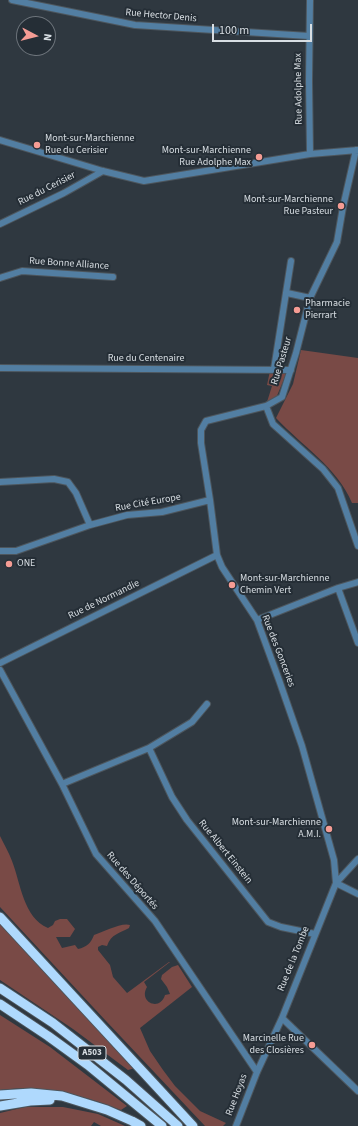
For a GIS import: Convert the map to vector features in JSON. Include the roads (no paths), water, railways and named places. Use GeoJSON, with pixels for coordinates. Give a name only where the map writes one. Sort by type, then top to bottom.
{"type":"FeatureCollection","features":[{"type":"Feature","properties":{"kind":"highway"},"geometry":{"type":"LineString","coordinates":[[0,917],[193,1126]]}},
{"type":"Feature","properties":{"kind":"highway","name":"A503"},"geometry":{"type":"LineString","coordinates":[[0,988],[53,1023],[114,1070],[178,1126]]}},
{"type":"Feature","properties":{"kind":"highway","name":"A503"},"geometry":{"type":"LineString","coordinates":[[0,1004],[88,1065],[162,1126]]}},
{"type":"Feature","properties":{"kind":"highway"},"geometry":{"type":"LineString","coordinates":[[0,1095],[31,1093],[62,1096],[73,1101]]}},
{"type":"Feature","properties":{"kind":"highway"},"geometry":{"type":"LineString","coordinates":[[0,1106],[30,1101],[73,1101],[107,1110],[140,1126]]}},
{"type":"Feature","properties":{"kind":"street","name":"Rue Hector Denis"},"geometry":{"type":"LineString","coordinates":[[12,0],[135,25],[309,36]]}},
{"type":"Feature","properties":{"kind":"street","name":"Rue Adolphe Max"},"geometry":{"type":"LineString","coordinates":[[310,0],[310,154]]}},
{"type":"Feature","properties":{"kind":"street"},"geometry":{"type":"LineString","coordinates":[[0,140],[53,157],[144,181],[310,154],[357,150]]}},
{"type":"Feature","properties":{"kind":"street","name":"Rue Pasteur"},"geometry":{"type":"LineString","coordinates":[[266,406],[282,397],[296,353],[310,298],[337,242],[343,207],[357,150]]}},
{"type":"Feature","properties":{"kind":"street","name":"Rue du Cerisier"},"geometry":{"type":"LineString","coordinates":[[0,224],[64,193],[103,171]]}},
{"type":"Feature","properties":{"kind":"street"},"geometry":{"type":"LineString","coordinates":[[274,369],[291,261]]}},
{"type":"Feature","properties":{"kind":"street","name":"Rue Bonne Alliance"},"geometry":{"type":"LineString","coordinates":[[0,278],[22,271],[113,277]]}},
{"type":"Feature","properties":{"kind":"street"},"geometry":{"type":"LineString","coordinates":[[287,293],[310,298]]}},
{"type":"Feature","properties":{"kind":"street","name":"Rue du Centenaire"},"geometry":{"type":"LineString","coordinates":[[0,368],[291,370]]}},
{"type":"Feature","properties":{"kind":"street"},"geometry":{"type":"LineString","coordinates":[[266,406],[273,424],[323,469],[338,488],[358,546]]}},
{"type":"Feature","properties":{"kind":"street","name":"Rue des Gonceries"},"geometry":{"type":"LineString","coordinates":[[266,406],[206,421],[201,430],[200,443],[210,500],[217,555],[222,567],[257,620],[279,680],[302,746],[334,860],[336,883]]}},
{"type":"Feature","properties":{"kind":"street"},"geometry":{"type":"LineString","coordinates":[[0,482],[54,479],[68,482],[76,493],[90,525]]}},
{"type":"Feature","properties":{"kind":"street","name":"Rue Cité Europe"},"geometry":{"type":"LineString","coordinates":[[0,551],[16,551],[90,525],[127,515],[162,512],[210,500]]}},
{"type":"Feature","properties":{"kind":"street","name":"Rue de Normandie"},"geometry":{"type":"LineString","coordinates":[[0,663],[217,555]]}},
{"type":"Feature","properties":{"kind":"street"},"geometry":{"type":"LineString","coordinates":[[257,620],[338,588],[358,582]]}},
{"type":"Feature","properties":{"kind":"street"},"geometry":{"type":"LineString","coordinates":[[338,588],[358,643]]}},
{"type":"Feature","properties":{"kind":"street","name":"Rue des Déportés"},"geometry":{"type":"LineString","coordinates":[[0,670],[62,784],[96,854],[155,921],[257,1072]]}},
{"type":"Feature","properties":{"kind":"street"},"geometry":{"type":"LineString","coordinates":[[62,784],[149,748],[192,722],[207,704]]}},
{"type":"Feature","properties":{"kind":"street","name":"Rue Albert Einstein"},"geometry":{"type":"LineString","coordinates":[[149,748],[172,797],[187,820],[268,922],[281,927],[315,934]]}},
{"type":"Feature","properties":{"kind":"street","name":"Rue de la Tombe"},"geometry":{"type":"LineString","coordinates":[[257,1072],[282,1018],[336,883],[358,859]]}},
{"type":"Feature","properties":{"kind":"street"},"geometry":{"type":"LineString","coordinates":[[336,883],[358,894]]}},
{"type":"Feature","properties":{"kind":"street"},"geometry":{"type":"LineString","coordinates":[[282,1018],[358,1091]]}},
{"type":"Feature","properties":{"kind":"street","name":"Rue Hoyas"},"geometry":{"type":"LineString","coordinates":[[236,1126],[257,1072]]}},
{"type":"Feature","properties":{"kind":"place","name":"Mont-sur-Marchienne Rue du Cerisier"},"geometry":{"type":"Point","coordinates":[37,145]}},
{"type":"Feature","properties":{"kind":"place","name":"Mont-sur-Marchienne Rue Adolphe Max"},"geometry":{"type":"Point","coordinates":[259,157]}},
{"type":"Feature","properties":{"kind":"place","name":"Mont-sur-Marchienne Rue Pasteur"},"geometry":{"type":"Point","coordinates":[341,206]}},
{"type":"Feature","properties":{"kind":"place","name":"Pharmacie Pierrart"},"geometry":{"type":"Point","coordinates":[297,310]}},
{"type":"Feature","properties":{"kind":"place","name":"ONE"},"geometry":{"type":"Point","coordinates":[9,564]}},
{"type":"Feature","properties":{"kind":"place","name":"Mont-sur-Marchienne Chemin Vert"},"geometry":{"type":"Point","coordinates":[232,585]}},
{"type":"Feature","properties":{"kind":"place","name":"Mont-sur-Marchienne A.M.I."},"geometry":{"type":"Point","coordinates":[329,829]}},
{"type":"Feature","properties":{"kind":"place","name":"Marcinelle Rue des Closières"},"geometry":{"type":"Point","coordinates":[312,1045]}}]}
